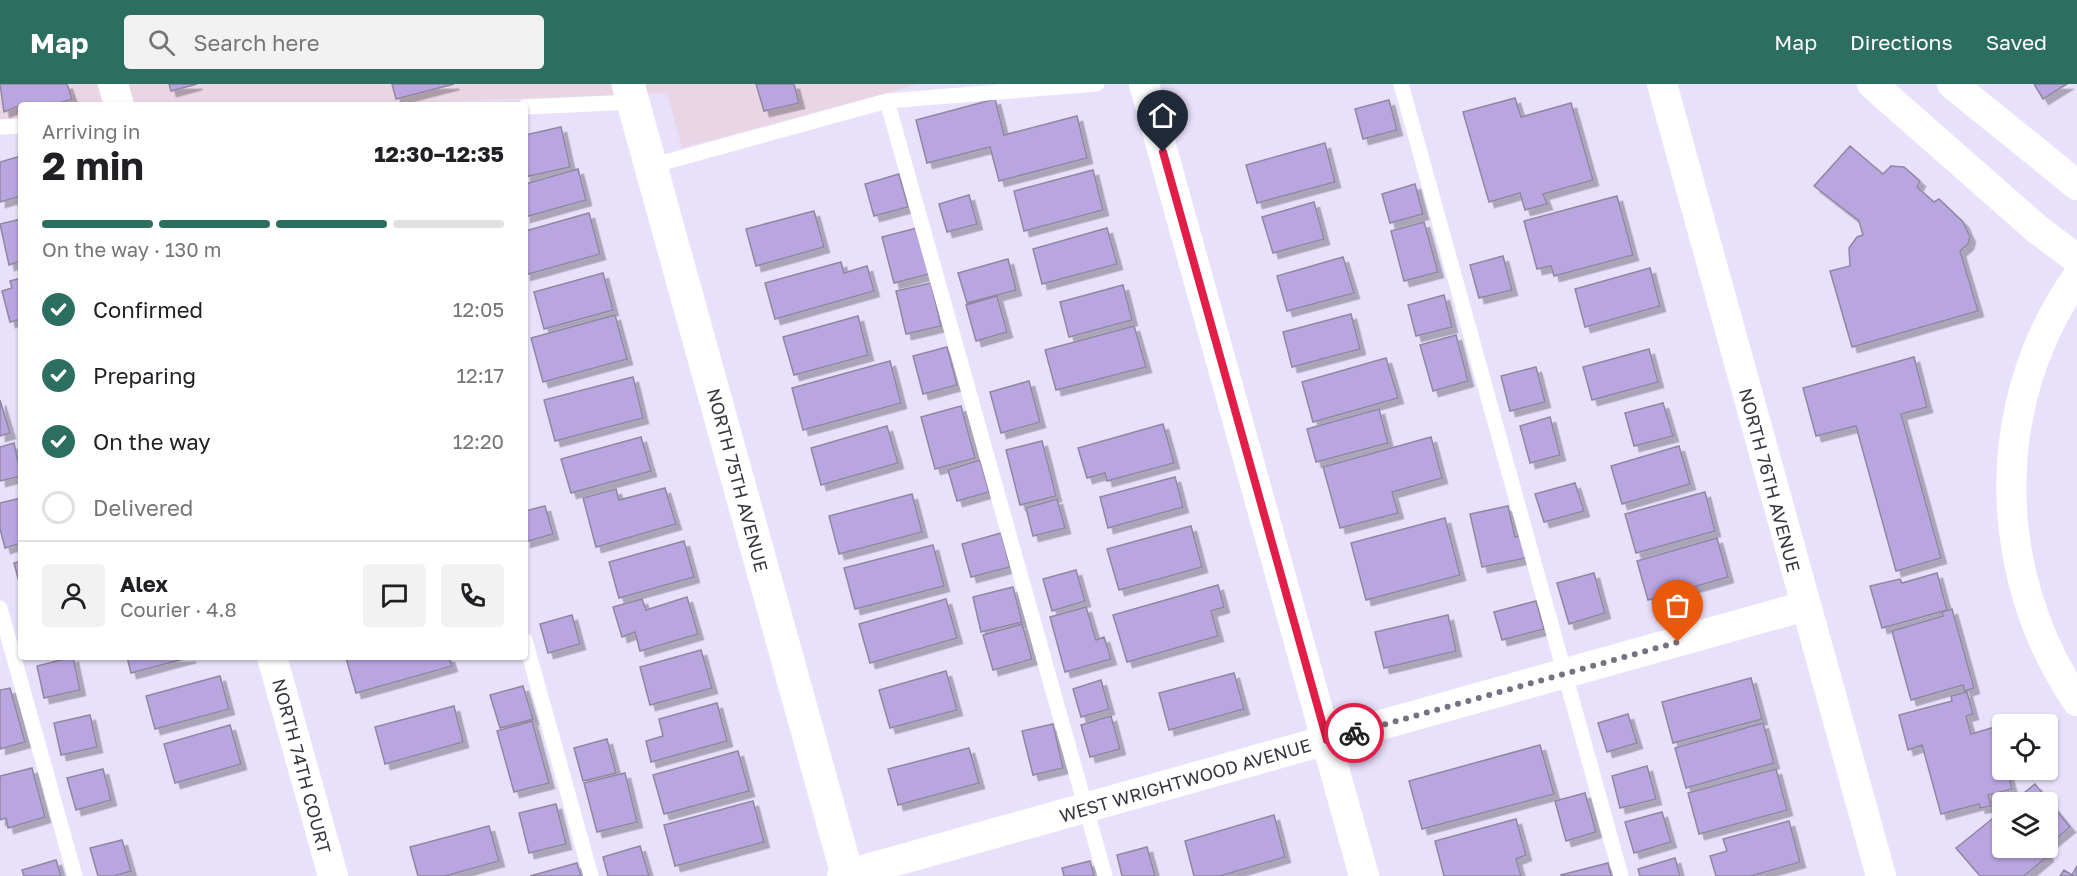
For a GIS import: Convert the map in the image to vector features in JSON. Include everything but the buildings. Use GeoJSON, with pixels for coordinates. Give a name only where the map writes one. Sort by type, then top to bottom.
{"type":"FeatureCollection","features":[{"type":"Feature","properties":{"kind":"street"},"geometry":{"type":"LineString","coordinates":[[113,84],[118,102]]}},
{"type":"Feature","properties":{"kind":"street"},"geometry":{"type":"LineString","coordinates":[[1144,84],[1364,876]]}},
{"type":"Feature","properties":{"kind":"street","name":"NORTH 76TH AVENUE"},"geometry":{"type":"LineString","coordinates":[[1662,84],[1881,876]]}},
{"type":"Feature","properties":{"kind":"street"},"geometry":{"type":"LineString","coordinates":[[1872,84],[2037,229],[2077,260]]}},
{"type":"Feature","properties":{"kind":"street"},"geometry":{"type":"LineString","coordinates":[[1952,84],[2077,185]]}},
{"type":"Feature","properties":{"kind":"street","name":"NORTH 75TH AVENUE"},"geometry":{"type":"LineString","coordinates":[[631,93],[845,875]]}},
{"type":"Feature","properties":{"kind":"street"},"geometry":{"type":"LineString","coordinates":[[2077,277],[2045,333],[2028,376],[2015,434],[2011,492],[2015,551],[2030,608],[2053,662],[2077,701]]}},
{"type":"Feature","properties":{"kind":"street","name":"WEST WRIGHTWOOD AVENUE"},"geometry":{"type":"LineString","coordinates":[[845,875],[1805,606]]}},
{"type":"Feature","properties":{"kind":"street","name":"NORTH 74TH COURT"},"geometry":{"type":"LineString","coordinates":[[273,660],[333,876]]}},
{"type":"Feature","properties":{"kind":"lane"},"geometry":{"type":"LineString","coordinates":[[651,166],[887,101],[1097,84]]}},
{"type":"Feature","properties":{"kind":"lane"},"geometry":{"type":"LineString","coordinates":[[1401,84],[1621,876]]}},
{"type":"Feature","properties":{"kind":"lane"},"geometry":{"type":"LineString","coordinates":[[528,107],[631,93]]}},
{"type":"Feature","properties":{"kind":"lane"},"geometry":{"type":"LineString","coordinates":[[887,101],[1105,876]]}},
{"type":"Feature","properties":{"kind":"lane"},"geometry":{"type":"LineString","coordinates":[[0,127],[18,126]]}},
{"type":"Feature","properties":{"kind":"lane"},"geometry":{"type":"LineString","coordinates":[[0,608],[75,876]]}},
{"type":"Feature","properties":{"kind":"lane"},"geometry":{"type":"LineString","coordinates":[[528,651],[591,876]]}},
{"type":"Feature","properties":{"kind":"shaded area"},"geometry":{"type":"Polygon","coordinates":[[[0,84],[920,84],[682,148],[667,93],[432,102],[18,102],[18,118],[0,119],[0,84]]]}},
{"type":"Feature","properties":{"kind":"way so far"},"geometry":{"type":"LineString","coordinates":[[1354,733],[1678,642]]}},
{"type":"Feature","properties":{"kind":"route"},"geometry":{"type":"LineString","coordinates":[[1163,152],[1327,740],[1354,733]]}}]}
